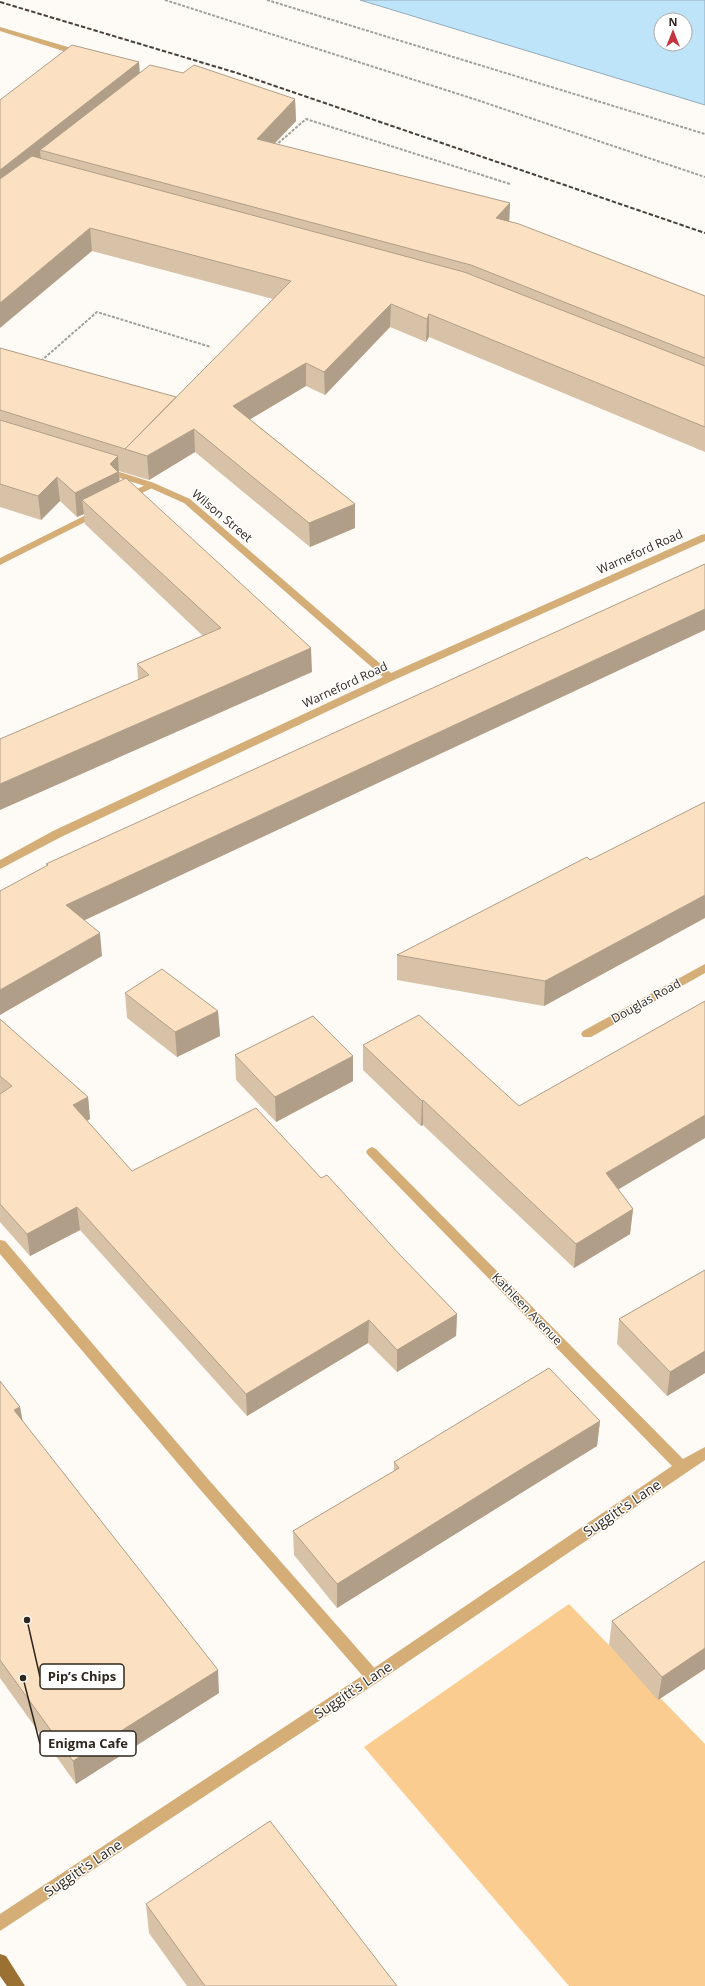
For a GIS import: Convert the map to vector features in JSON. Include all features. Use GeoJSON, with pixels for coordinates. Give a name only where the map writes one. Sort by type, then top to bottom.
{"type":"FeatureCollection","features":[{"type":"Feature","properties":{"kind":"main road"},"geometry":{"type":"LineString","coordinates":[[0,1962],[17,1986]]}},
{"type":"Feature","properties":{"kind":"street"},"geometry":{"type":"LineString","coordinates":[[0,29],[88,56]]}},
{"type":"Feature","properties":{"kind":"street","name":"Wilson Street"},"geometry":{"type":"LineString","coordinates":[[97,468],[151,485],[187,501],[390,678]]}},
{"type":"Feature","properties":{"kind":"street"},"geometry":{"type":"LineString","coordinates":[[0,562],[151,485]]}},
{"type":"Feature","properties":{"kind":"street","name":"Warneford Road"},"geometry":{"type":"LineString","coordinates":[[0,865],[57,834],[390,678],[705,537]]}},
{"type":"Feature","properties":{"kind":"street","name":"Douglas Road"},"geometry":{"type":"LineString","coordinates":[[586,1034],[705,968]]}},
{"type":"Feature","properties":{"kind":"street","name":"Kathleen Avenue"},"geometry":{"type":"LineString","coordinates":[[372,1152],[682,1467]]}},
{"type":"Feature","properties":{"kind":"street"},"geometry":{"type":"LineString","coordinates":[[0,1245],[373,1677]]}},
{"type":"Feature","properties":{"kind":"street","name":"Suggitt's Lane"},"geometry":{"type":"LineString","coordinates":[[0,1923],[373,1677],[682,1467],[705,1453]]}},
{"type":"Feature","properties":{"kind":"path"},"geometry":{"type":"LineString","coordinates":[[165,0],[477,100],[705,177]]}},
{"type":"Feature","properties":{"kind":"path"},"geometry":{"type":"LineString","coordinates":[[266,0],[705,134]]}},
{"type":"Feature","properties":{"kind":"path"},"geometry":{"type":"LineString","coordinates":[[272,149],[306,119],[510,184]]}},
{"type":"Feature","properties":{"kind":"path"},"geometry":{"type":"LineString","coordinates":[[40,362],[97,312],[211,347]]}},
{"type":"Feature","properties":{"kind":"shaded area"},"geometry":{"type":"Polygon","coordinates":[[[569,1604],[705,1744],[705,1986],[569,1986],[364,1747],[569,1604]]]}},
{"type":"Feature","properties":{"kind":"water"},"geometry":{"type":"Polygon","coordinates":[[[360,0],[705,0],[705,105],[360,0]]]}},
{"type":"Feature","properties":{"kind":"building"},"geometry":{"type":"Polygon","coordinates":[[[72,45],[139,62],[0,170],[0,100],[72,45]]]}},
{"type":"Feature","properties":{"kind":"building"},"geometry":{"type":"Polygon","coordinates":[[[150,65],[183,73],[194,65],[295,99],[257,139],[510,203],[496,218],[519,224],[705,296],[705,358],[471,265],[40,150],[150,65]]]}},
{"type":"Feature","properties":{"kind":"building"},"geometry":{"type":"Polygon","coordinates":[[[32,156],[464,272],[705,366],[705,427],[429,314],[427,319],[391,304],[324,372],[306,363],[233,406],[355,504],[309,523],[194,429],[147,456],[125,449],[291,281],[90,228],[0,303],[0,179],[32,156]]]}},
{"type":"Feature","properties":{"kind":"building"},"geometry":{"type":"Polygon","coordinates":[[[0,348],[176,397],[125,449],[0,410],[0,348]]]}},
{"type":"Feature","properties":{"kind":"building"},"geometry":{"type":"Polygon","coordinates":[[[0,420],[118,456],[110,464],[118,472],[75,493],[57,477],[38,496],[0,484],[0,420]]]}},
{"type":"Feature","properties":{"kind":"building"},"geometry":{"type":"Polygon","coordinates":[[[126,478],[311,648],[0,784],[0,739],[149,675],[137,664],[221,628],[82,500],[126,478]]]}},
{"type":"Feature","properties":{"kind":"building"},"geometry":{"type":"Polygon","coordinates":[[[705,564],[705,609],[66,905],[100,933],[0,990],[0,891],[48,865],[46,864],[705,564]]]}},
{"type":"Feature","properties":{"kind":"building"},"geometry":{"type":"Polygon","coordinates":[[[705,802],[705,895],[545,981],[397,955],[587,857],[590,860],[705,802]]]}},
{"type":"Feature","properties":{"kind":"building"},"geometry":{"type":"Polygon","coordinates":[[[162,969],[218,1011],[175,1032],[125,993],[162,969]]]}},
{"type":"Feature","properties":{"kind":"building"},"geometry":{"type":"Polygon","coordinates":[[[705,1001],[705,1115],[606,1173],[633,1209],[576,1244],[363,1045],[419,1015],[519,1106],[705,1001]]]}},
{"type":"Feature","properties":{"kind":"building"},"geometry":{"type":"Polygon","coordinates":[[[313,1016],[353,1056],[275,1097],[235,1055],[313,1016]]]}},
{"type":"Feature","properties":{"kind":"building"},"geometry":{"type":"Polygon","coordinates":[[[0,1019],[88,1097],[73,1105],[132,1171],[256,1108],[321,1178],[327,1175],[401,1256],[457,1314],[397,1350],[369,1320],[246,1394],[77,1207],[27,1234],[0,1204],[0,1094],[12,1086],[0,1076],[0,1019]]]}},
{"type":"Feature","properties":{"kind":"building"},"geometry":{"type":"Polygon","coordinates":[[[705,1270],[705,1351],[670,1372],[619,1319],[705,1270]]]}},
{"type":"Feature","properties":{"kind":"building"},"geometry":{"type":"Polygon","coordinates":[[[549,1368],[600,1421],[337,1584],[293,1531],[399,1468],[394,1462],[549,1368]]]}},
{"type":"Feature","properties":{"kind":"building"},"geometry":{"type":"Polygon","coordinates":[[[0,1381],[20,1407],[14,1410],[218,1670],[73,1761],[0,1660],[0,1381]]]}},
{"type":"Feature","properties":{"kind":"building"},"geometry":{"type":"Polygon","coordinates":[[[705,1561],[705,1648],[662,1677],[612,1621],[705,1561]]]}},
{"type":"Feature","properties":{"kind":"building"},"geometry":{"type":"Polygon","coordinates":[[[270,1821],[397,1986],[205,1986],[146,1904],[270,1821]]]}},
{"type":"Feature","properties":{"kind":"railway"},"geometry":{"type":"LineString","coordinates":[[0,2],[237,73],[705,233]]}},
{"type":"Feature","properties":{"kind":"place","name":"Pip’s Chips"},"geometry":{"type":"Point","coordinates":[27,1620]}},
{"type":"Feature","properties":{"kind":"place","name":"Enigma Cafe"},"geometry":{"type":"Point","coordinates":[23,1678]}}]}
